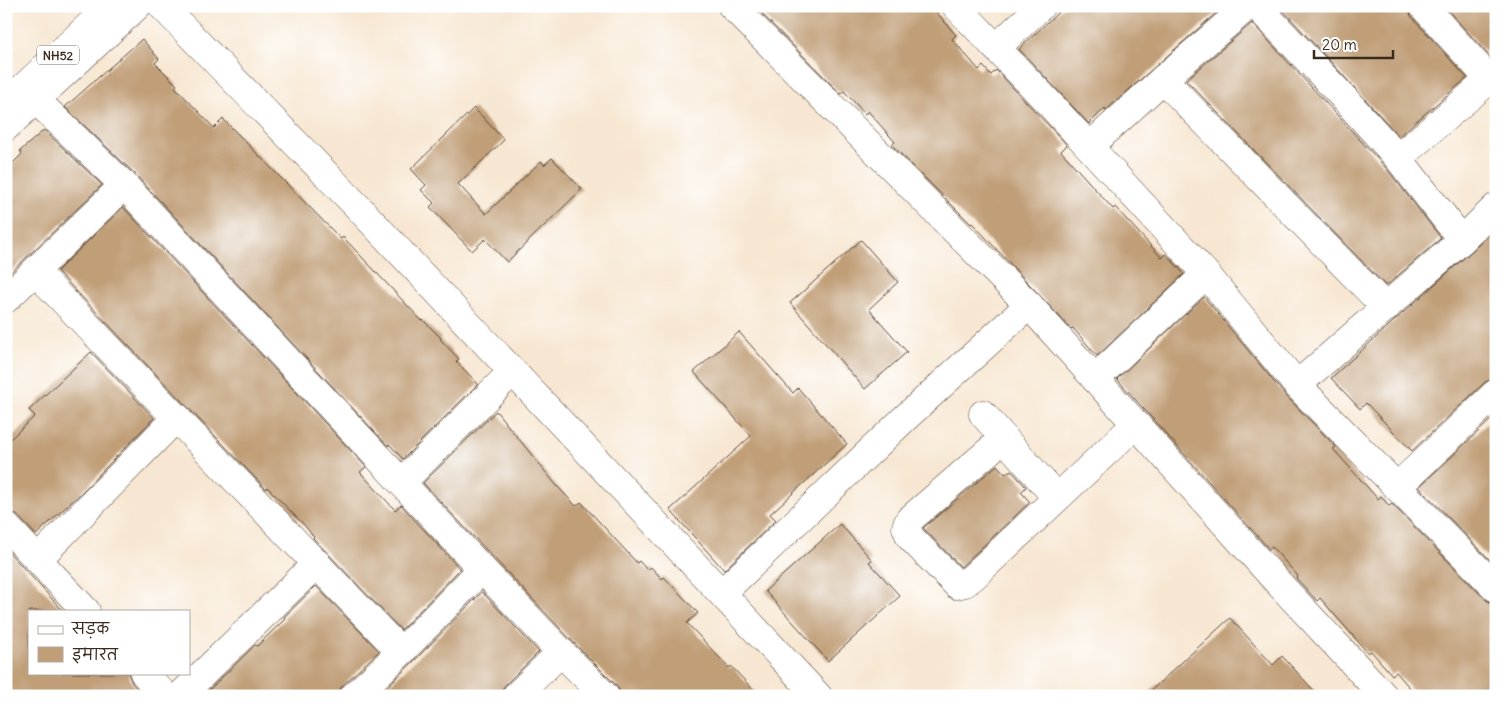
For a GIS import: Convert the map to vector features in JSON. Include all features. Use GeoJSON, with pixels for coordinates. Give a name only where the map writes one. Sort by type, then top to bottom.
{"type":"FeatureCollection","features":[{"type":"Feature","properties":{"kind":"main road","name":"NH52"},"geometry":{"type":"LineString","coordinates":[[6,104],[110,6]]}},
{"type":"Feature","properties":{"kind":"main road"},"geometry":{"type":"LineString","coordinates":[[6,127],[137,6]]}},
{"type":"Feature","properties":{"kind":"main road"},"geometry":{"type":"LineString","coordinates":[[162,6],[356,205],[818,696]]}},
{"type":"Feature","properties":{"kind":"main road"},"geometry":{"type":"LineString","coordinates":[[732,6],[1029,305],[1272,576],[1384,696]]}},
{"type":"Feature","properties":{"kind":"main road"},"geometry":{"type":"LineString","coordinates":[[956,6],[1090,146],[1206,274],[1298,386],[1397,487],[1493,580]]}},
{"type":"Feature","properties":{"kind":"main road"},"geometry":{"type":"LineString","coordinates":[[996,48],[1041,6]]}},
{"type":"Feature","properties":{"kind":"main road"},"geometry":{"type":"LineString","coordinates":[[1090,146],[1163,79],[1248,6]]}},
{"type":"Feature","properties":{"kind":"main road"},"geometry":{"type":"LineString","coordinates":[[1257,6],[1398,158],[1462,240]]}},
{"type":"Feature","properties":{"kind":"main road"},"geometry":{"type":"LineString","coordinates":[[1398,158],[1493,77],[1424,6]]}},
{"type":"Feature","properties":{"kind":"main road"},"geometry":{"type":"LineString","coordinates":[[1163,79],[1386,308]]}},
{"type":"Feature","properties":{"kind":"main road"},"geometry":{"type":"LineString","coordinates":[[36,100],[124,184],[482,569],[605,696]]}},
{"type":"Feature","properties":{"kind":"main road"},"geometry":{"type":"LineString","coordinates":[[6,299],[124,184]]}},
{"type":"Feature","properties":{"kind":"main road"},"geometry":{"type":"LineString","coordinates":[[1298,386],[1462,240],[1496,207]]}},
{"type":"Feature","properties":{"kind":"main road"},"geometry":{"type":"LineString","coordinates":[[35,271],[401,652]]}},
{"type":"Feature","properties":{"kind":"main road"},"geometry":{"type":"LineString","coordinates":[[1095,379],[1206,274]]}},
{"type":"Feature","properties":{"kind":"main road"},"geometry":{"type":"LineString","coordinates":[[722,593],[905,418],[1029,305]]}},
{"type":"Feature","properties":{"kind":"main road"},"geometry":{"type":"LineString","coordinates":[[402,482],[512,372]]}},
{"type":"Feature","properties":{"kind":"main road"},"geometry":{"type":"LineString","coordinates":[[1397,487],[1496,393]]}},
{"type":"Feature","properties":{"kind":"main road"},"geometry":{"type":"LineString","coordinates":[[983,414],[1057,498]]}},
{"type":"Feature","properties":{"kind":"main road"},"geometry":{"type":"LineString","coordinates":[[38,559],[177,417]]}},
{"type":"Feature","properties":{"kind":"main road"},"geometry":{"type":"LineString","coordinates":[[1004,438],[909,520],[906,527],[910,536],[957,585],[965,583],[1136,424]]}},
{"type":"Feature","properties":{"kind":"main road"},"geometry":{"type":"LineString","coordinates":[[6,526],[85,610]]}},
{"type":"Feature","properties":{"kind":"main road"},"geometry":{"type":"LineString","coordinates":[[180,696],[317,563]]}},
{"type":"Feature","properties":{"kind":"main road"},"geometry":{"type":"LineString","coordinates":[[354,696],[401,652],[482,569]]}},
{"type":"Feature","properties":{"kind":"main road"},"geometry":{"type":"LineString","coordinates":[[516,696],[561,652]]}},
{"type":"Feature","properties":{"kind":"main road"},"geometry":{"type":"LineString","coordinates":[[145,674],[165,696]]}},
{"type":"Feature","properties":{"kind":"building"},"geometry":{"type":"Polygon","coordinates":[[[770,6],[931,6],[956,35],[952,39],[979,70],[983,66],[991,75],[996,70],[1067,145],[1061,151],[1113,209],[1115,207],[1162,258],[1166,254],[1184,274],[1097,356],[1073,328],[1071,329],[972,223],[892,145],[895,142],[868,111],[865,114],[844,91],[841,94],[762,14],[770,6]]]}},
{"type":"Feature","properties":{"kind":"building"},"geometry":{"type":"Polygon","coordinates":[[[1065,6],[1224,6],[1106,110],[1105,108],[1089,124],[1019,49],[1065,6]]]}},
{"type":"Feature","properties":{"kind":"building"},"geometry":{"type":"Polygon","coordinates":[[[1279,6],[1408,6],[1411,16],[1467,78],[1399,136],[1279,6]]]}},
{"type":"Feature","properties":{"kind":"building"},"geometry":{"type":"Polygon","coordinates":[[[1444,6],[1496,6],[1496,56],[1492,59],[1444,6]]]}},
{"type":"Feature","properties":{"kind":"building"},"geometry":{"type":"Polygon","coordinates":[[[1252,23],[1386,168],[1441,238],[1386,286],[1186,80],[1252,23]]]}},
{"type":"Feature","properties":{"kind":"building"},"geometry":{"type":"Polygon","coordinates":[[[142,39],[159,59],[155,63],[177,85],[175,87],[214,128],[223,119],[341,239],[343,237],[422,321],[441,338],[459,359],[456,361],[478,384],[403,459],[389,444],[388,446],[135,174],[65,107],[142,39]]]}},
{"type":"Feature","properties":{"kind":"building"},"geometry":{"type":"Polygon","coordinates":[[[474,108],[504,140],[458,184],[486,214],[541,161],[544,165],[552,158],[582,189],[507,262],[485,239],[472,251],[430,207],[434,203],[421,190],[426,185],[411,169],[474,108]]]}},
{"type":"Feature","properties":{"kind":"building"},"geometry":{"type":"Polygon","coordinates":[[[44,130],[102,185],[6,277],[6,170],[22,154],[20,151],[44,130]]]}},
{"type":"Feature","properties":{"kind":"building"},"geometry":{"type":"Polygon","coordinates":[[[123,207],[366,467],[360,472],[395,510],[401,505],[460,569],[401,630],[313,538],[305,526],[267,487],[266,489],[57,271],[123,207]]]}},
{"type":"Feature","properties":{"kind":"building"},"geometry":{"type":"Polygon","coordinates":[[[1496,229],[1496,378],[1485,382],[1412,451],[1366,403],[1360,409],[1331,378],[1496,229]]]}},
{"type":"Feature","properties":{"kind":"building"},"geometry":{"type":"Polygon","coordinates":[[[861,240],[898,282],[869,309],[907,352],[865,389],[790,303],[861,240]]]}},
{"type":"Feature","properties":{"kind":"building"},"geometry":{"type":"Polygon","coordinates":[[[1204,297],[1285,395],[1336,447],[1333,449],[1378,499],[1381,496],[1389,506],[1392,504],[1485,599],[1491,603],[1496,603],[1496,696],[1417,696],[1396,672],[1392,675],[1371,651],[1368,653],[1320,598],[1317,601],[1272,547],[1269,549],[1117,379],[1204,297]]]}},
{"type":"Feature","properties":{"kind":"building"},"geometry":{"type":"Polygon","coordinates":[[[739,332],[793,393],[798,388],[847,444],[770,514],[776,520],[724,570],[670,510],[751,436],[694,372],[739,332]]]}},
{"type":"Feature","properties":{"kind":"building"},"geometry":{"type":"Polygon","coordinates":[[[91,352],[154,418],[81,493],[36,535],[17,515],[11,511],[6,511],[6,443],[35,416],[29,410],[91,352]]]}},
{"type":"Feature","properties":{"kind":"building"},"geometry":{"type":"Polygon","coordinates":[[[496,411],[557,486],[576,506],[581,502],[637,563],[639,561],[647,570],[651,567],[662,579],[664,577],[698,613],[687,623],[729,668],[731,666],[759,696],[620,696],[616,685],[423,483],[496,411]]]}},
{"type":"Feature","properties":{"kind":"building"},"geometry":{"type":"Polygon","coordinates":[[[1496,415],[1496,559],[1492,562],[1419,487],[1496,415]]]}},
{"type":"Feature","properties":{"kind":"building"},"geometry":{"type":"Polygon","coordinates":[[[997,465],[1005,474],[1011,470],[1026,487],[1021,492],[1030,502],[961,567],[923,528],[997,465]]]}},
{"type":"Feature","properties":{"kind":"building"},"geometry":{"type":"Polygon","coordinates":[[[840,524],[872,560],[869,562],[900,596],[828,661],[765,591],[840,524]]]}},
{"type":"Feature","properties":{"kind":"building"},"geometry":{"type":"Polygon","coordinates":[[[6,549],[62,610],[28,610],[28,674],[128,674],[132,683],[144,696],[6,696],[6,549]]]}},
{"type":"Feature","properties":{"kind":"building"},"geometry":{"type":"Polygon","coordinates":[[[316,586],[379,651],[343,685],[339,691],[339,696],[203,696],[255,645],[257,646],[285,619],[284,617],[316,586]]]}},
{"type":"Feature","properties":{"kind":"building"},"geometry":{"type":"Polygon","coordinates":[[[482,592],[539,652],[505,685],[501,691],[501,696],[377,696],[412,663],[482,592]]]}},
{"type":"Feature","properties":{"kind":"building"},"geometry":{"type":"Polygon","coordinates":[[[1230,618],[1273,665],[1282,656],[1319,696],[1145,696],[1230,618]]]}}]}
